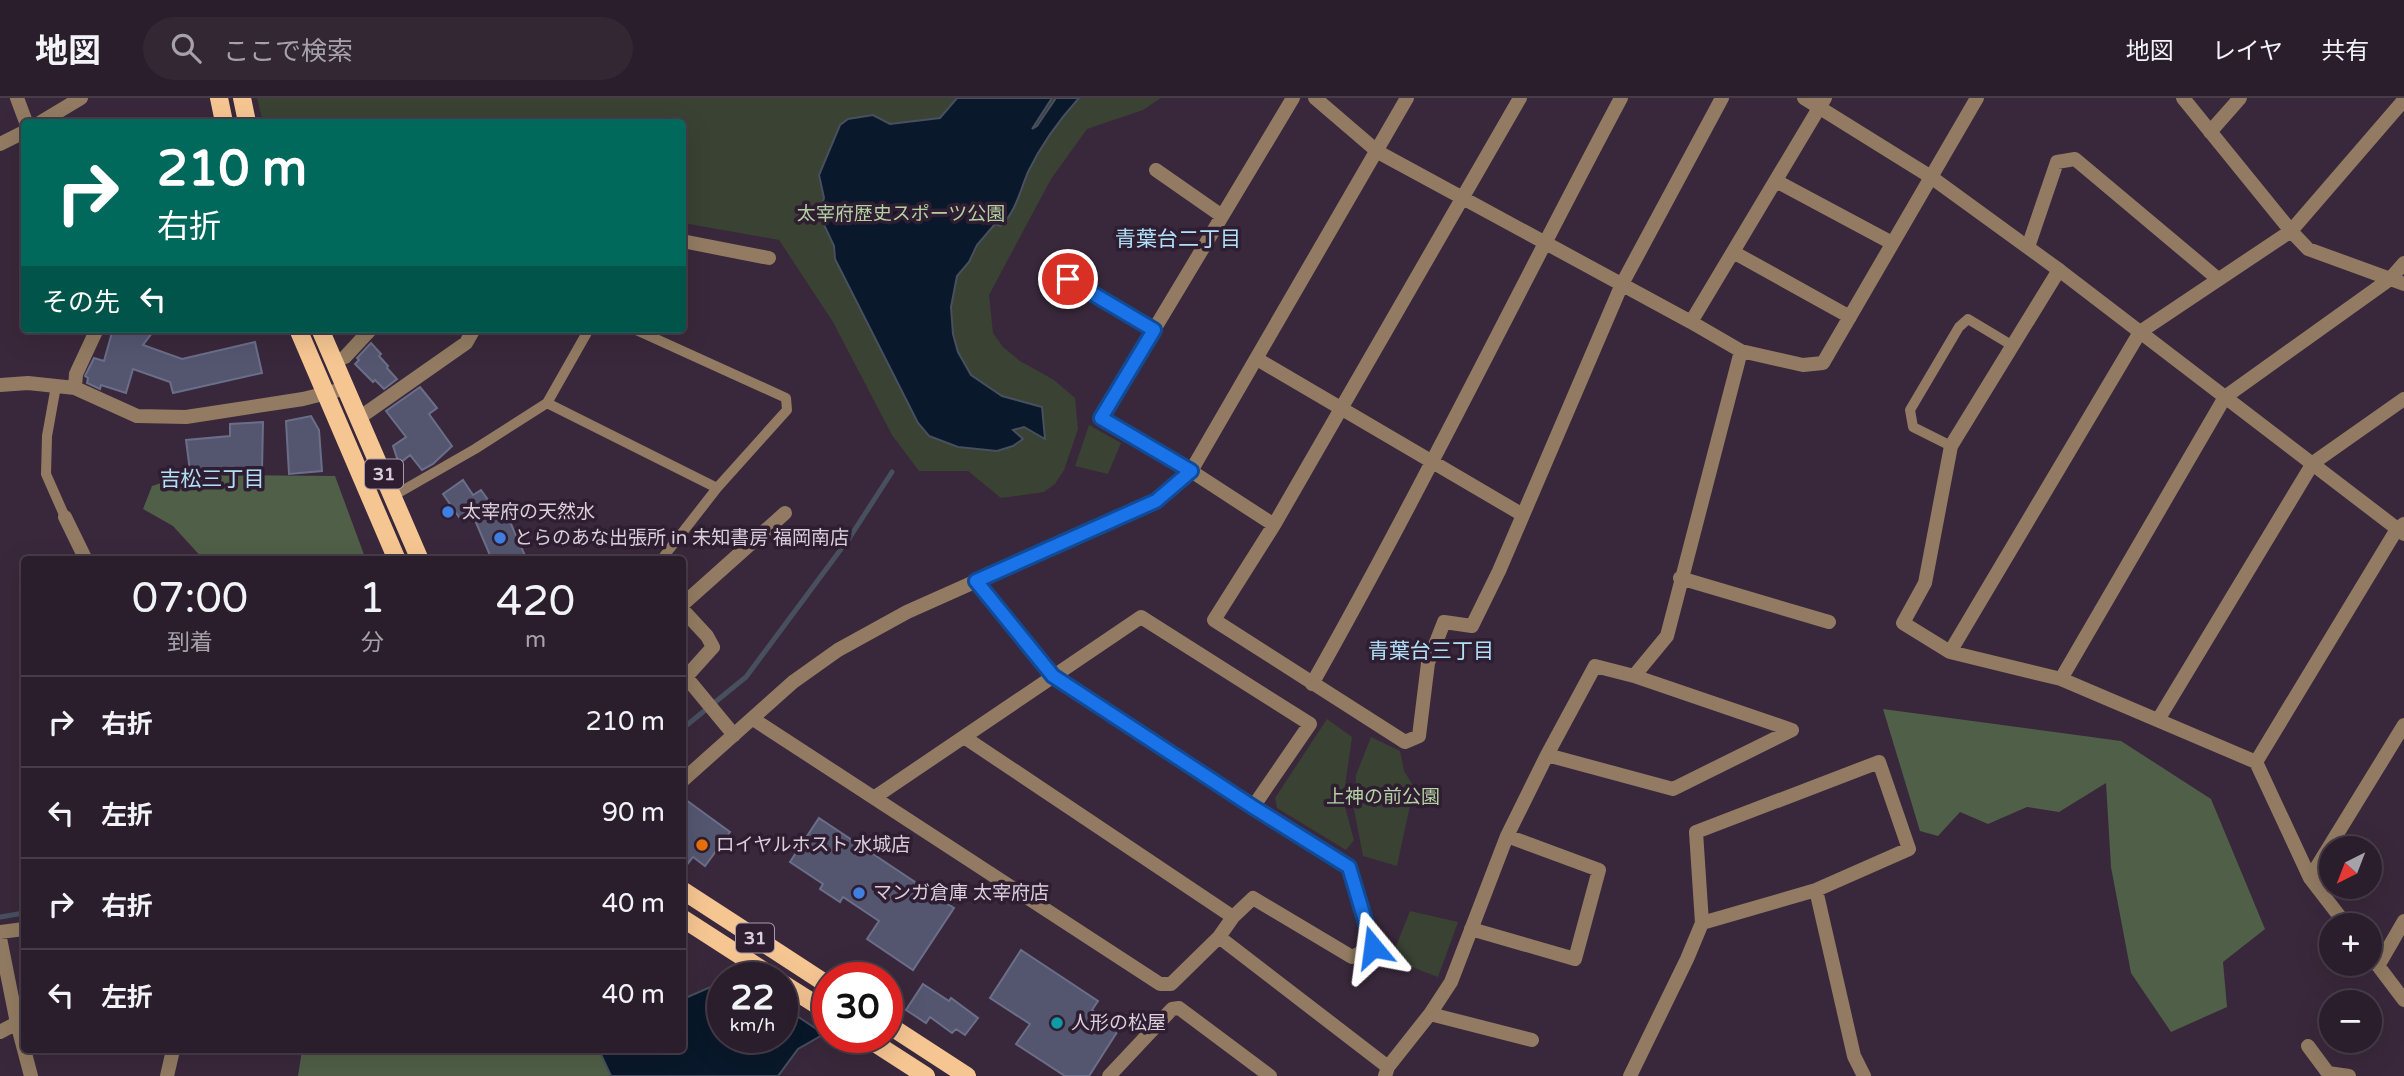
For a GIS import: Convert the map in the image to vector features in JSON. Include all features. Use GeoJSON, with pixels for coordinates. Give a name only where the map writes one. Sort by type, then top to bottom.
{"type":"FeatureCollection","features":[{"type":"Feature","properties":{"kind":"main road"},"geometry":{"type":"LineString","coordinates":[[219,98],[222,119]]}},
{"type":"Feature","properties":{"kind":"main road"},"geometry":{"type":"LineString","coordinates":[[242,98],[246,119]]}},
{"type":"Feature","properties":{"kind":"main road","name":"31"},"geometry":{"type":"LineString","coordinates":[[300,333],[395,556]]}},
{"type":"Feature","properties":{"kind":"main road","name":"31"},"geometry":{"type":"LineString","coordinates":[[322,333],[419,556]]}},
{"type":"Feature","properties":{"kind":"main road","name":"31"},"geometry":{"type":"LineString","coordinates":[[686,893],[812,975]]}},
{"type":"Feature","properties":{"kind":"main road","name":"31"},"geometry":{"type":"LineString","coordinates":[[686,921],[750,962]]}},
{"type":"Feature","properties":{"kind":"main road"},"geometry":{"type":"LineString","coordinates":[[903,1034],[967,1076]]}},
{"type":"Feature","properties":{"kind":"main road"},"geometry":{"type":"LineString","coordinates":[[890,1053],[926,1076]]}},
{"type":"Feature","properties":{"kind":"street"},"geometry":{"type":"LineString","coordinates":[[17,98],[25,119]]}},
{"type":"Feature","properties":{"kind":"street"},"geometry":{"type":"LineString","coordinates":[[46,119],[81,98]]}},
{"type":"Feature","properties":{"kind":"street"},"geometry":{"type":"LineString","coordinates":[[1274,525],[1191,471],[1101,418],[1293,98]]}},
{"type":"Feature","properties":{"kind":"street"},"geometry":{"type":"LineString","coordinates":[[1315,98],[1378,152],[1741,351],[1803,365],[1823,363],[1977,98]]}},
{"type":"Feature","properties":{"kind":"street"},"geometry":{"type":"LineString","coordinates":[[686,777],[793,682],[838,650],[907,612],[1156,501],[1191,471],[1407,98]]}},
{"type":"Feature","properties":{"kind":"street"},"geometry":{"type":"LineString","coordinates":[[1520,98],[1274,525],[1214,620],[1405,742],[1419,736],[1428,663],[1444,622],[1472,626],[1523,515],[1622,284],[1722,98]]}},
{"type":"Feature","properties":{"kind":"street"},"geometry":{"type":"LineString","coordinates":[[1312,684],[1433,463],[1544,242],[1621,98]]}},
{"type":"Feature","properties":{"kind":"street"},"geometry":{"type":"LineString","coordinates":[[1804,98],[1823,103],[1931,177],[2059,270],[2402,529],[2256,762]]}},
{"type":"Feature","properties":{"kind":"street"},"geometry":{"type":"LineString","coordinates":[[2183,98],[2308,249],[2397,281]]}},
{"type":"Feature","properties":{"kind":"street"},"geometry":{"type":"LineString","coordinates":[[2210,132],[2239,98]]}},
{"type":"Feature","properties":{"kind":"street"},"geometry":{"type":"LineString","coordinates":[[1950,652],[2140,332],[2291,231],[2404,100]]}},
{"type":"Feature","properties":{"kind":"street"},"geometry":{"type":"LineString","coordinates":[[1691,322],[1823,103]]}},
{"type":"Feature","properties":{"kind":"street"},"geometry":{"type":"LineString","coordinates":[[0,144],[21,134]]}},
{"type":"Feature","properties":{"kind":"street"},"geometry":{"type":"LineString","coordinates":[[2028,247],[2057,162],[2075,159],[2218,279]]}},
{"type":"Feature","properties":{"kind":"street"},"geometry":{"type":"LineString","coordinates":[[1156,170],[1222,216]]}},
{"type":"Feature","properties":{"kind":"street"},"geometry":{"type":"LineString","coordinates":[[1776,181],[1892,243]]}},
{"type":"Feature","properties":{"kind":"street"},"geometry":{"type":"LineString","coordinates":[[686,242],[769,258]]}},
{"type":"Feature","properties":{"kind":"street"},"geometry":{"type":"LineString","coordinates":[[1733,252],[1850,317]]}},
{"type":"Feature","properties":{"kind":"street"},"geometry":{"type":"LineString","coordinates":[[2061,679],[2225,397],[2397,281],[2404,264]]}},
{"type":"Feature","properties":{"kind":"street"},"geometry":{"type":"LineString","coordinates":[[2059,270],[1951,446],[1925,583],[1903,623],[1950,652],[2061,679],[2256,762],[2311,878],[2337,913]]}},
{"type":"Feature","properties":{"kind":"street"},"geometry":{"type":"LineString","coordinates":[[1068,279],[1154,330]]}},
{"type":"Feature","properties":{"kind":"street"},"geometry":{"type":"LineString","coordinates":[[75,388],[76,374],[95,333]]}},
{"type":"Feature","properties":{"kind":"street"},"geometry":{"type":"LineString","coordinates":[[334,362],[345,357],[367,333]]}},
{"type":"Feature","properties":{"kind":"street"},"geometry":{"type":"LineString","coordinates":[[359,418],[466,342],[472,333]]}},
{"type":"Feature","properties":{"kind":"street"},"geometry":{"type":"LineString","coordinates":[[1634,676],[1667,636],[1741,351]]}},
{"type":"Feature","properties":{"kind":"street"},"geometry":{"type":"LineString","coordinates":[[1257,359],[1523,515]]}},
{"type":"Feature","properties":{"kind":"street"},"geometry":{"type":"LineString","coordinates":[[0,386],[28,383],[75,388],[137,416],[186,417],[303,399],[346,388]]}},
{"type":"Feature","properties":{"kind":"street"},"geometry":{"type":"LineString","coordinates":[[2158,720],[2313,463],[2404,399]]}},
{"type":"Feature","properties":{"kind":"street"},"geometry":{"type":"LineString","coordinates":[[686,603],[785,513]]}},
{"type":"Feature","properties":{"kind":"street"},"geometry":{"type":"LineString","coordinates":[[65,517],[84,556]]}},
{"type":"Feature","properties":{"kind":"street"},"geometry":{"type":"LineString","coordinates":[[1681,578],[1829,622]]}},
{"type":"Feature","properties":{"kind":"street"},"geometry":{"type":"LineString","coordinates":[[753,719],[1160,984],[1171,984],[1219,937],[1233,916],[1253,898],[1352,957],[1373,947],[1349,867],[1053,676],[976,581]]}},
{"type":"Feature","properties":{"kind":"street"},"geometry":{"type":"LineString","coordinates":[[686,612],[713,647],[686,677],[734,735]]}},
{"type":"Feature","properties":{"kind":"street"},"geometry":{"type":"LineString","coordinates":[[875,797],[1140,617],[1310,724],[1253,807]]}},
{"type":"Feature","properties":{"kind":"street"},"geometry":{"type":"LineString","coordinates":[[1219,937],[1387,1072],[1451,982],[1507,836],[1546,755],[1595,666],[1634,676],[1792,730],[1673,789],[1546,755]]}},
{"type":"Feature","properties":{"kind":"street"},"geometry":{"type":"LineString","coordinates":[[2311,878],[2404,725]]}},
{"type":"Feature","properties":{"kind":"street"},"geometry":{"type":"LineString","coordinates":[[964,737],[1233,916]]}},
{"type":"Feature","properties":{"kind":"street"},"geometry":{"type":"LineString","coordinates":[[1630,1076],[1688,959],[1702,923],[1696,832],[1879,762],[1909,849],[1816,890],[1702,923]]}},
{"type":"Feature","properties":{"kind":"street"},"geometry":{"type":"LineString","coordinates":[[1471,929],[1575,959],[1599,870],[1507,836]]}},
{"type":"Feature","properties":{"kind":"street"},"geometry":{"type":"LineString","coordinates":[[1816,890],[1854,1056],[1864,1076]]}},
{"type":"Feature","properties":{"kind":"street"},"geometry":{"type":"LineString","coordinates":[[2382,950],[2404,921]]}},
{"type":"Feature","properties":{"kind":"street"},"geometry":{"type":"LineString","coordinates":[[0,932],[21,929]]}},
{"type":"Feature","properties":{"kind":"street"},"geometry":{"type":"LineString","coordinates":[[0,939],[21,1038]]}},
{"type":"Feature","properties":{"kind":"street"},"geometry":{"type":"LineString","coordinates":[[2382,971],[2404,1000]]}},
{"type":"Feature","properties":{"kind":"street"},"geometry":{"type":"LineString","coordinates":[[1109,1076],[1172,1009],[1179,1008],[1270,1076]]}},
{"type":"Feature","properties":{"kind":"street"},"geometry":{"type":"LineString","coordinates":[[1430,1014],[1532,1040]]}},
{"type":"Feature","properties":{"kind":"street"},"geometry":{"type":"LineString","coordinates":[[0,1032],[17,1023]]}},
{"type":"Feature","properties":{"kind":"street"},"geometry":{"type":"LineString","coordinates":[[2308,1046],[2328,1073],[2349,1076]]}},
{"type":"Feature","properties":{"kind":"street"},"geometry":{"type":"LineString","coordinates":[[25,1053],[31,1076]]}},
{"type":"Feature","properties":{"kind":"street"},"geometry":{"type":"LineString","coordinates":[[167,1076],[172,1053]]}},
{"type":"Feature","properties":{"kind":"lane"},"geometry":{"type":"LineString","coordinates":[[1951,446],[1913,427],[1910,410],[1959,327],[1968,319],[2013,346]]}},
{"type":"Feature","properties":{"kind":"lane"},"geometry":{"type":"LineString","coordinates":[[393,496],[475,449],[547,403],[587,333]]}},
{"type":"Feature","properties":{"kind":"lane"},"geometry":{"type":"LineString","coordinates":[[643,333],[786,398],[787,410],[717,488],[664,556]]}},
{"type":"Feature","properties":{"kind":"lane"},"geometry":{"type":"LineString","coordinates":[[56,386],[47,436],[46,474],[65,517]]}},
{"type":"Feature","properties":{"kind":"lane"},"geometry":{"type":"LineString","coordinates":[[547,403],[717,488]]}},
{"type":"Feature","properties":{"kind":"green space","name":"太宰府歴史スポーツ公園"},"geometry":{"type":"Polygon","coordinates":[[[257,98],[1161,98],[1143,110],[1087,129],[1051,179],[989,295],[993,333],[1003,347],[1020,361],[1054,380],[1075,398],[1078,429],[1064,470],[1055,484],[1044,492],[1001,498],[968,471],[919,471],[892,435],[833,322],[779,240],[686,224],[686,119],[262,119],[257,98]]]}},
{"type":"Feature","properties":{"kind":"green space"},"geometry":{"type":"Polygon","coordinates":[[[1089,425],[1121,443],[1108,474],[1075,466],[1089,425]]]}},
{"type":"Feature","properties":{"kind":"green space"},"geometry":{"type":"Polygon","coordinates":[[[208,475],[335,476],[365,556],[200,556],[173,526],[143,509],[152,486],[176,478],[208,475]]]}},
{"type":"Feature","properties":{"kind":"green space"},"geometry":{"type":"Polygon","coordinates":[[[1883,709],[2121,741],[2211,799],[2265,929],[2223,962],[2227,1007],[2171,1032],[2131,973],[2111,867],[2106,783],[2059,812],[2027,807],[1988,824],[1960,812],[1938,836],[1920,831],[1883,709]]]}},
{"type":"Feature","properties":{"kind":"green space"},"geometry":{"type":"Polygon","coordinates":[[[1327,719],[1352,737],[1343,800],[1354,840],[1346,850],[1277,808],[1275,798],[1327,719]]]}},
{"type":"Feature","properties":{"kind":"green space","name":"上神の前公園"},"geometry":{"type":"Polygon","coordinates":[[[1371,737],[1400,751],[1404,771],[1414,787],[1397,866],[1363,856],[1354,809],[1356,775],[1371,737]]]}},
{"type":"Feature","properties":{"kind":"green space"},"geometry":{"type":"Polygon","coordinates":[[[1410,911],[1458,922],[1438,977],[1391,959],[1410,911]]]}},
{"type":"Feature","properties":{"kind":"green space"},"geometry":{"type":"Polygon","coordinates":[[[302,1053],[600,1053],[611,1076],[298,1076],[302,1053]]]}},
{"type":"Feature","properties":{"kind":"water"},"geometry":{"type":"Polygon","coordinates":[[[957,98],[1052,98],[1032,129],[1037,126],[1056,98],[1079,98],[1039,152],[1010,214],[1001,226],[995,224],[977,245],[969,262],[957,276],[951,307],[953,334],[958,352],[971,375],[1002,396],[1042,407],[1045,439],[1024,427],[1013,430],[1023,439],[1013,446],[997,451],[958,447],[929,436],[918,423],[835,259],[834,246],[819,214],[824,198],[819,175],[840,125],[848,119],[873,115],[890,124],[940,118],[957,98]]]}},
{"type":"Feature","properties":{"kind":"water"},"geometry":{"type":"Polygon","coordinates":[[[707,989],[707,1053],[795,1053],[778,1076],[611,1076],[600,1053],[686,1053],[686,998],[707,989]]]}},
{"type":"Feature","properties":{"kind":"water"},"geometry":{"type":"Polygon","coordinates":[[[798,1017],[812,1026],[812,1041],[798,1049],[798,1017]]]}},
{"type":"Feature","properties":{"kind":"building"},"geometry":{"type":"Polygon","coordinates":[[[112,333],[152,333],[143,345],[182,359],[255,342],[262,373],[173,393],[170,382],[133,369],[126,393],[101,385],[100,389],[87,383],[88,378],[85,376],[94,358],[104,361],[112,333]]]}},
{"type":"Feature","properties":{"kind":"building"},"geometry":{"type":"Polygon","coordinates":[[[371,343],[397,379],[384,389],[355,364],[371,343]]]}},
{"type":"Feature","properties":{"kind":"building"},"geometry":{"type":"Polygon","coordinates":[[[420,387],[437,408],[429,414],[452,446],[433,464],[422,470],[410,455],[399,464],[393,446],[406,437],[386,411],[420,387]]]}},
{"type":"Feature","properties":{"kind":"building"},"geometry":{"type":"Polygon","coordinates":[[[311,416],[319,430],[322,471],[289,474],[286,421],[311,416]]]}},
{"type":"Feature","properties":{"kind":"building"},"geometry":{"type":"Polygon","coordinates":[[[263,422],[262,471],[233,470],[233,467],[190,471],[186,440],[230,436],[230,424],[263,422]]]}},
{"type":"Feature","properties":{"kind":"building"},"geometry":{"type":"Polygon","coordinates":[[[463,480],[473,495],[481,490],[501,518],[507,515],[525,556],[490,556],[472,513],[461,520],[443,494],[463,480]]]}},
{"type":"Feature","properties":{"kind":"building","name":"ロイヤルホスト 水城店"},"geometry":{"type":"Polygon","coordinates":[[[686,800],[730,832],[705,866],[693,857],[686,866],[686,800]]]}},
{"type":"Feature","properties":{"kind":"building","name":"マンガ倉庫 太宰府店"},"geometry":{"type":"Polygon","coordinates":[[[819,818],[954,908],[913,970],[867,939],[879,921],[843,897],[840,902],[820,889],[823,884],[790,862],[819,818]]]}},
{"type":"Feature","properties":{"kind":"building"},"geometry":{"type":"Polygon","coordinates":[[[1021,950],[1098,1001],[1092,1010],[1119,1029],[1089,1076],[1065,1076],[1016,1044],[1030,1024],[990,998],[1021,950]]]}},
{"type":"Feature","properties":{"kind":"building"},"geometry":{"type":"Polygon","coordinates":[[[923,984],[949,1001],[951,998],[978,1018],[965,1035],[956,1029],[952,1033],[930,1017],[926,1023],[906,1010],[923,984]]]}},
{"type":"Feature","properties":{"kind":"waterway"},"geometry":{"type":"LineString","coordinates":[[686,726],[746,677],[850,537],[892,472]]}},
{"type":"Feature","properties":{"kind":"waterway"},"geometry":{"type":"LineString","coordinates":[[0,917],[21,914]]}},
{"type":"Feature","properties":{"kind":"place","name":"太宰府の天然水"},"geometry":{"type":"Point","coordinates":[448,512]}},
{"type":"Feature","properties":{"kind":"place","name":"とらのあな出張所 in 未知書房 福岡南店"},"geometry":{"type":"Point","coordinates":[500,538]}},
{"type":"Feature","properties":{"kind":"place","name":"ロイヤルホスト 水城店"},"geometry":{"type":"Point","coordinates":[702,845]}},
{"type":"Feature","properties":{"kind":"place","name":"マンガ倉庫 太宰府店"},"geometry":{"type":"Point","coordinates":[859,893]}},
{"type":"Feature","properties":{"kind":"place","name":"人形の松屋"},"geometry":{"type":"Point","coordinates":[1057,1023]}},
{"type":"Feature","properties":{"kind":"district","name":"青葉台二丁目"},"geometry":{"type":"Point","coordinates":[1178,239]}},
{"type":"Feature","properties":{"kind":"district","name":"吉松三丁目"},"geometry":{"type":"Point","coordinates":[212,479]}},
{"type":"Feature","properties":{"kind":"district","name":"青葉台三丁目"},"geometry":{"type":"Point","coordinates":[1431,651]}},
{"type":"Feature","properties":{"kind":"route"},"geometry":{"type":"LineString","coordinates":[[1068,279],[1154,330],[1101,418],[1191,471],[1156,501],[976,581],[1053,676],[1349,867],[1373,947]]}}]}
